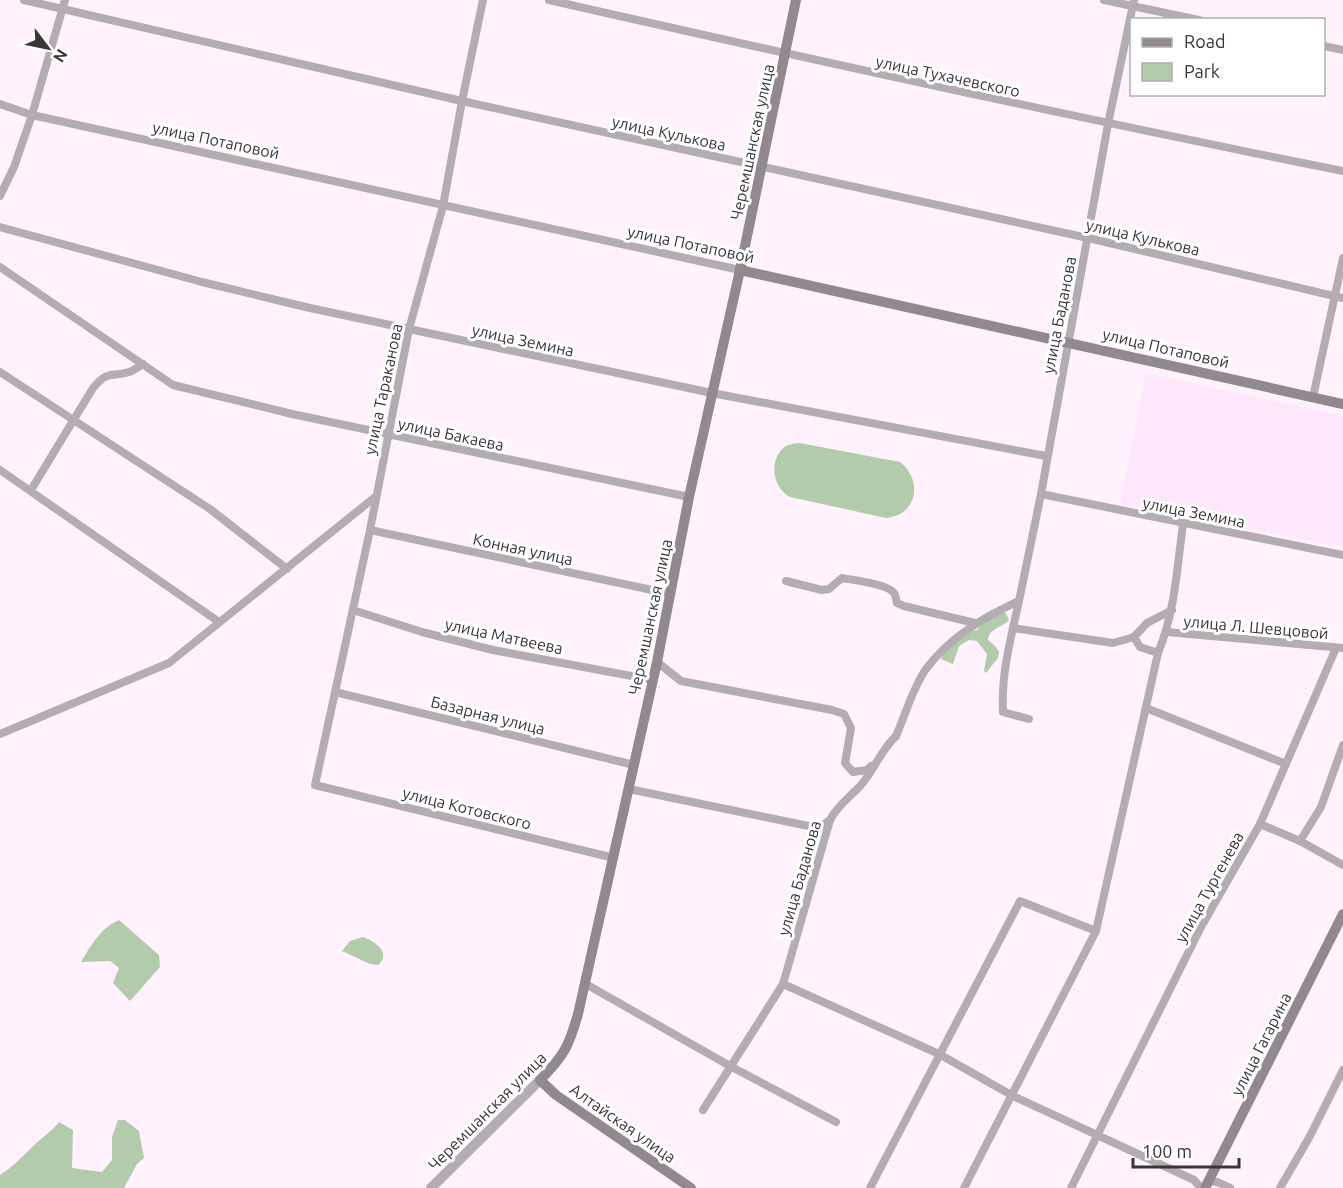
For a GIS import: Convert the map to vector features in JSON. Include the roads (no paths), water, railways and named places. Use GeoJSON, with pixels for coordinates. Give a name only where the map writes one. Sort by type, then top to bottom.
{"type":"FeatureCollection","features":[{"type":"Feature","properties":{"kind":"main road","name":"Черемшанская улица"},"geometry":{"type":"LineString","coordinates":[[540,1080],[564,1054],[578,1014],[657,662],[690,496],[796,0]]}},
{"type":"Feature","properties":{"kind":"main road","name":"улица Потаповой"},"geometry":{"type":"LineString","coordinates":[[740,270],[1343,404]]}},
{"type":"Feature","properties":{"kind":"main road","name":"улица Гагарина"},"geometry":{"type":"LineString","coordinates":[[1205,1186],[1343,914]]}},
{"type":"Feature","properties":{"kind":"main road","name":"Алтайская улица"},"geometry":{"type":"LineString","coordinates":[[540,1080],[556,1095],[692,1188]]}},
{"type":"Feature","properties":{"kind":"street","name":"улица Кулькова"},"geometry":{"type":"LineString","coordinates":[[24,0],[462,101],[1088,238],[1339,297]]}},
{"type":"Feature","properties":{"kind":"street"},"geometry":{"type":"LineString","coordinates":[[0,196],[14,167],[32,115],[65,0]]}},
{"type":"Feature","properties":{"kind":"street","name":"улица Тараканова"},"geometry":{"type":"LineString","coordinates":[[315,785],[370,531],[409,329],[442,206],[483,0]]}},
{"type":"Feature","properties":{"kind":"street","name":"улица Тухачевского"},"geometry":{"type":"LineString","coordinates":[[549,0],[1108,124],[1343,171]]}},
{"type":"Feature","properties":{"kind":"street"},"geometry":{"type":"LineString","coordinates":[[1104,0],[1133,3],[1191,18]]}},
{"type":"Feature","properties":{"kind":"street","name":"улица Баданова"},"geometry":{"type":"LineString","coordinates":[[1029,719],[1003,712],[1003,679],[1041,494],[1046,456],[1108,124],[1133,3]]}},
{"type":"Feature","properties":{"kind":"street"},"geometry":{"type":"LineString","coordinates":[[1325,46],[1343,50]]}},
{"type":"Feature","properties":{"kind":"street","name":"улица Потаповой"},"geometry":{"type":"LineString","coordinates":[[0,104],[32,115],[740,270]]}},
{"type":"Feature","properties":{"kind":"street","name":"улица Земина"},"geometry":{"type":"LineString","coordinates":[[0,227],[202,282],[409,329],[712,393],[1046,456]]}},
{"type":"Feature","properties":{"kind":"street"},"geometry":{"type":"LineString","coordinates":[[1313,397],[1339,297],[1343,258]]}},
{"type":"Feature","properties":{"kind":"street"},"geometry":{"type":"LineString","coordinates":[[0,267],[142,364],[129,372],[116,373],[100,379],[30,490]]}},
{"type":"Feature","properties":{"kind":"street","name":"улица Бакаева"},"geometry":{"type":"LineString","coordinates":[[142,364],[173,385],[292,414],[690,496]]}},
{"type":"Feature","properties":{"kind":"street"},"geometry":{"type":"LineString","coordinates":[[0,372],[210,509],[287,569]]}},
{"type":"Feature","properties":{"kind":"street"},"geometry":{"type":"LineString","coordinates":[[0,470],[219,622]]}},
{"type":"Feature","properties":{"kind":"street","name":"улица Земина"},"geometry":{"type":"LineString","coordinates":[[1041,494],[1343,555]]}},
{"type":"Feature","properties":{"kind":"street"},"geometry":{"type":"LineString","coordinates":[[0,734],[169,663],[375,497]]}},
{"type":"Feature","properties":{"kind":"street"},"geometry":{"type":"LineString","coordinates":[[964,1188],[1096,931],[1158,653],[1167,632],[1172,610],[1183,524]]}},
{"type":"Feature","properties":{"kind":"street","name":"Конная улица"},"geometry":{"type":"LineString","coordinates":[[370,531],[671,594]]}},
{"type":"Feature","properties":{"kind":"street"},"geometry":{"type":"LineString","coordinates":[[786,581],[822,590],[829,589],[842,578],[857,580],[888,588],[894,593],[897,603],[904,606],[975,624]]}},
{"type":"Feature","properties":{"kind":"street","name":"улица Баданова"},"geometry":{"type":"LineString","coordinates":[[703,1110],[783,984],[830,820],[835,810],[861,785],[876,760],[896,736],[926,670],[948,645],[990,614],[1019,601]]}},
{"type":"Feature","properties":{"kind":"street","name":"улица Матвеева"},"geometry":{"type":"LineString","coordinates":[[353,609],[423,632],[493,650],[652,680]]}},
{"type":"Feature","properties":{"kind":"street"},"geometry":{"type":"LineString","coordinates":[[1013,628],[1113,643],[1134,637],[1147,623],[1172,610]]}},
{"type":"Feature","properties":{"kind":"street","name":"улица Л. Шевцовой"},"geometry":{"type":"LineString","coordinates":[[1167,632],[1339,648]]}},
{"type":"Feature","properties":{"kind":"street"},"geometry":{"type":"LineString","coordinates":[[1134,637],[1140,647],[1158,653]]}},
{"type":"Feature","properties":{"kind":"street","name":"улица Тургенева"},"geometry":{"type":"LineString","coordinates":[[1071,1188],[1201,927],[1260,824],[1339,648]]}},
{"type":"Feature","properties":{"kind":"street"},"geometry":{"type":"LineString","coordinates":[[657,662],[681,681],[844,714],[851,728],[845,763],[854,772],[859,772],[867,770],[876,760]]}},
{"type":"Feature","properties":{"kind":"street","name":"Базарная улица"},"geometry":{"type":"LineString","coordinates":[[335,692],[634,765]]}},
{"type":"Feature","properties":{"kind":"street"},"geometry":{"type":"LineString","coordinates":[[1146,708],[1286,764]]}},
{"type":"Feature","properties":{"kind":"street"},"geometry":{"type":"LineString","coordinates":[[1300,841],[1321,807],[1343,745]]}},
{"type":"Feature","properties":{"kind":"street","name":"улица Котовского"},"geometry":{"type":"LineString","coordinates":[[315,785],[614,858]]}},
{"type":"Feature","properties":{"kind":"street"},"geometry":{"type":"LineString","coordinates":[[629,789],[818,828],[830,820]]}},
{"type":"Feature","properties":{"kind":"street"},"geometry":{"type":"LineString","coordinates":[[1260,824],[1300,841],[1343,865]]}},
{"type":"Feature","properties":{"kind":"street"},"geometry":{"type":"LineString","coordinates":[[870,1188],[1020,902],[1096,931]]}},
{"type":"Feature","properties":{"kind":"street"},"geometry":{"type":"LineString","coordinates":[[584,983],[730,1066],[836,1122]]}},
{"type":"Feature","properties":{"kind":"street"},"geometry":{"type":"LineString","coordinates":[[783,984],[939,1054],[1013,1096],[1205,1186],[1217,1182],[1230,1188]]}},
{"type":"Feature","properties":{"kind":"street"},"geometry":{"type":"LineString","coordinates":[[1280,1188],[1310,1136],[1343,1070]]}},
{"type":"Feature","properties":{"kind":"street","name":"Черемшанская улица"},"geometry":{"type":"LineString","coordinates":[[431,1188],[540,1080]]}}]}
